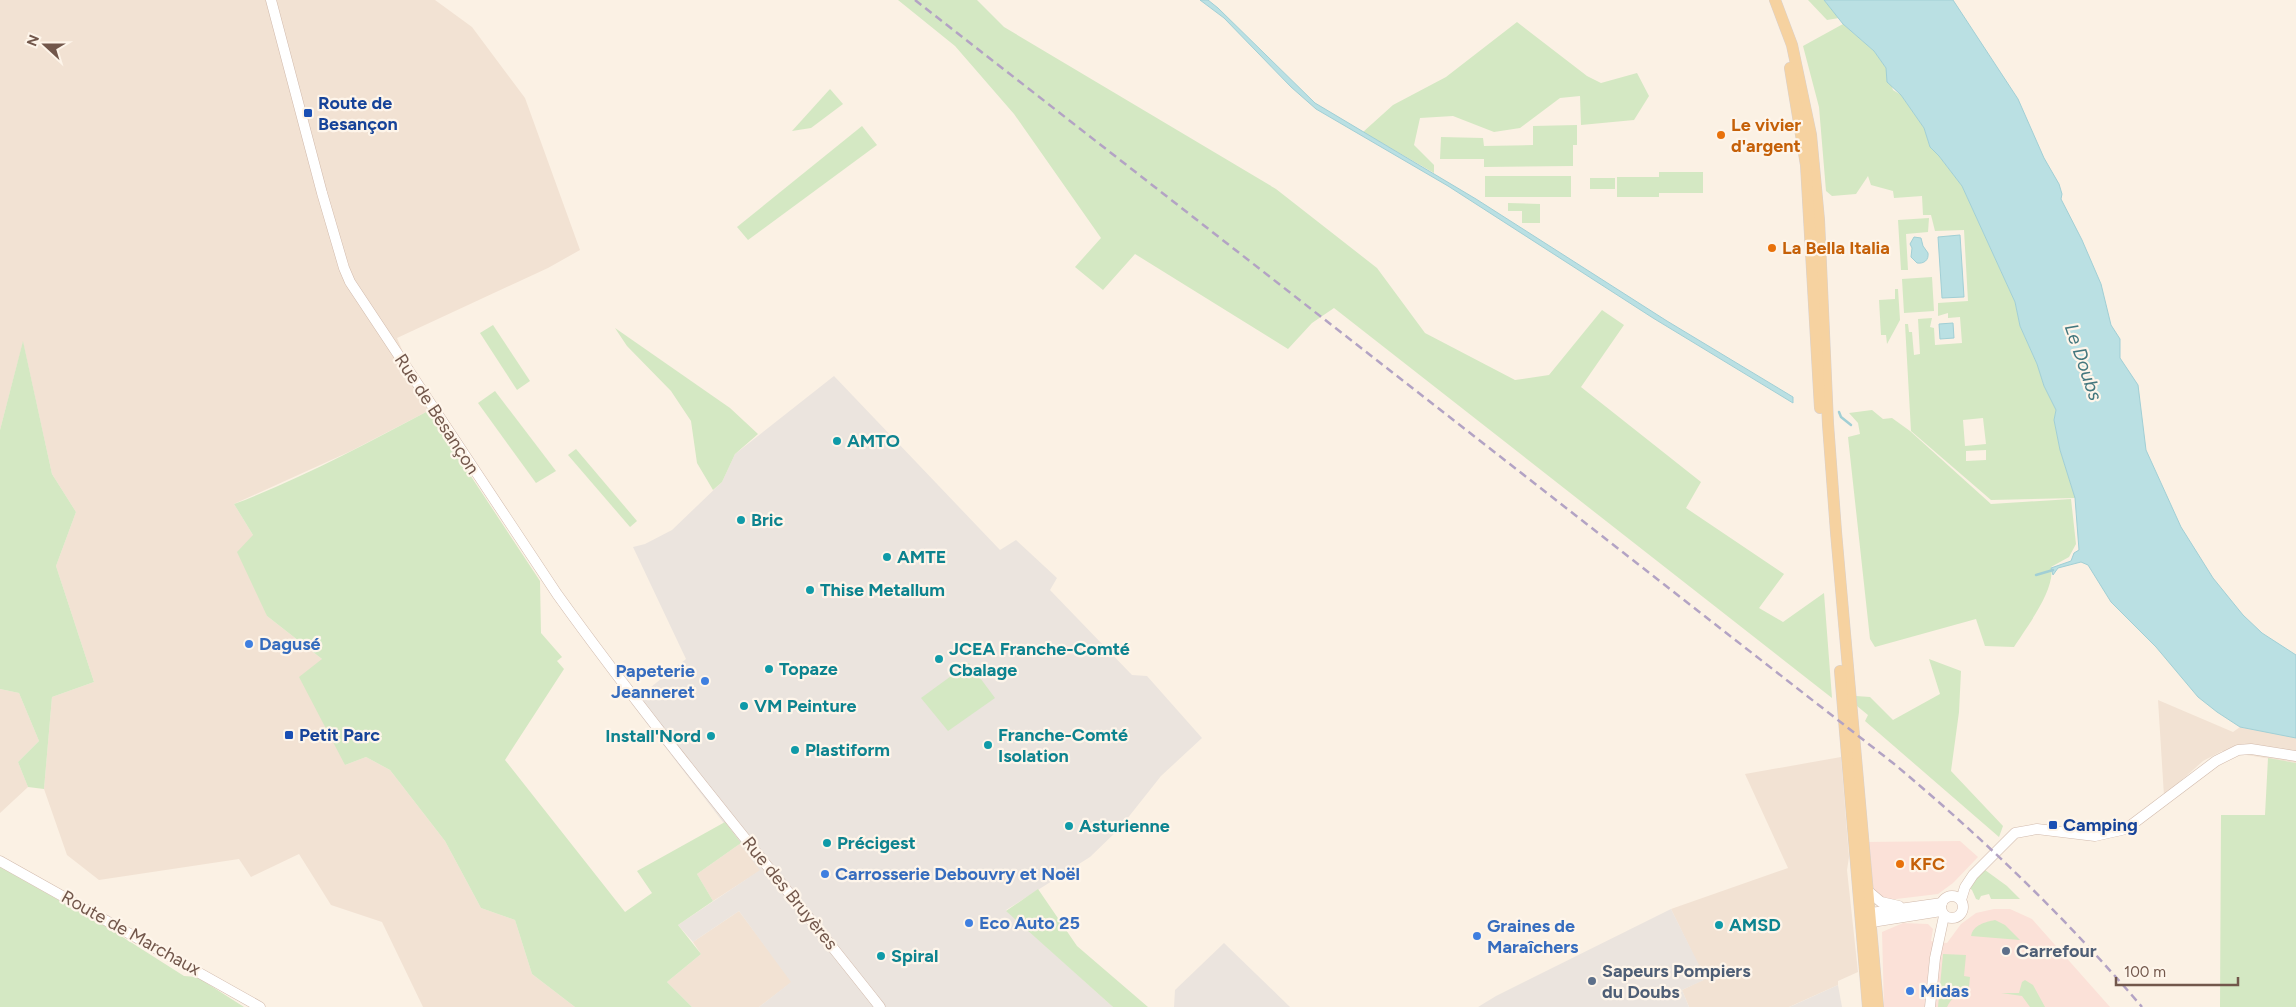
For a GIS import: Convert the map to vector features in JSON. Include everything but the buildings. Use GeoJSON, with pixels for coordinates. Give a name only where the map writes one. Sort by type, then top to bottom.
{"type":"FeatureCollection","features":[{"type":"Feature","properties":{"kind":"main road"},"geometry":{"type":"LineString","coordinates":[[1768,0],[1790,67],[1801,135],[1809,204],[1838,656],[1868,918],[1874,939],[1878,1007]]}},
{"type":"Feature","properties":{"kind":"main road"},"geometry":{"type":"LineString","coordinates":[[1775,0],[1792,45],[1806,107],[1811,135],[1818,204],[1829,433],[1846,656],[1868,891],[1868,1007]]}},
{"type":"Feature","properties":{"kind":"main road"},"geometry":{"type":"LineString","coordinates":[[1801,135],[1807,140],[1812,196],[1818,204]]}},
{"type":"Feature","properties":{"kind":"main road"},"geometry":{"type":"LineString","coordinates":[[1816,328],[1821,336],[1822,371],[1827,376]]}},
{"type":"Feature","properties":{"kind":"street","name":"Rue de Besançon"},"geometry":{"type":"LineString","coordinates":[[271,0],[322,193],[344,268],[350,282],[557,594],[633,698],[699,780]]}},
{"type":"Feature","properties":{"kind":"street"},"geometry":{"type":"LineString","coordinates":[[1868,891],[1881,902],[1959,916],[1963,910],[1958,898],[1961,884],[1973,875],[2014,833],[2047,829],[2095,836],[2126,830],[2216,761],[2238,750],[2251,749],[2296,756]]}},
{"type":"Feature","properties":{"kind":"street","name":"Rue des Bruyères"},"geometry":{"type":"LineString","coordinates":[[699,780],[880,1007]]}},
{"type":"Feature","properties":{"kind":"street","name":"Route de Marchaux"},"geometry":{"type":"LineString","coordinates":[[0,860],[260,1007]]}},
{"type":"Feature","properties":{"kind":"street"},"geometry":{"type":"LineString","coordinates":[[1930,1007],[1933,973],[1947,897],[1958,898]]}},
{"type":"Feature","properties":{"kind":"street"},"geometry":{"type":"LineString","coordinates":[[1868,918],[1910,908]]}},
{"type":"Feature","properties":{"kind":"street"},"geometry":{"type":"LineString","coordinates":[[1868,918],[1884,920],[1945,912]]}},
{"type":"Feature","properties":{"kind":"street"},"geometry":{"type":"LineString","coordinates":[[1874,939],[1880,924],[1884,920]]}},
{"type":"Feature","properties":{"kind":"shaded area"},"geometry":{"type":"Polygon","coordinates":[[[0,0],[435,0],[472,27],[525,98],[580,250],[548,268],[397,338],[428,411],[351,451],[234,504],[253,535],[267,616],[322,659],[345,765],[366,757],[390,770],[445,841],[481,908],[515,920],[532,974],[575,1007],[423,1007],[382,922],[331,905],[299,854],[251,877],[239,859],[99,880],[67,855],[44,789],[52,697],[94,682],[56,566],[76,512],[52,474],[23,342],[0,430],[0,0]]]}},
{"type":"Feature","properties":{"kind":"shaded area"},"geometry":{"type":"Polygon","coordinates":[[[834,376],[1000,550],[1016,540],[1057,578],[1050,590],[1132,675],[1147,676],[1202,738],[1161,776],[1119,829],[1090,857],[1006,910],[1113,1007],[759,1007],[791,982],[739,911],[693,942],[678,925],[760,870],[631,703],[686,659],[633,547],[645,544],[672,530],[722,482],[735,454],[834,376]]]}},
{"type":"Feature","properties":{"kind":"shaded area"},"geometry":{"type":"Polygon","coordinates":[[[0,689],[19,693],[39,741],[18,762],[28,787],[0,813],[0,689]]]}},
{"type":"Feature","properties":{"kind":"shaded area"},"geometry":{"type":"Polygon","coordinates":[[[2158,700],[2233,732],[2240,727],[2296,738],[2296,763],[2222,751],[2203,761],[2164,796],[2158,700]]]}},
{"type":"Feature","properties":{"kind":"shaded area"},"geometry":{"type":"Polygon","coordinates":[[[1841,757],[1849,857],[1847,870],[1858,972],[1838,981],[1838,985],[1789,1007],[1689,1007],[1682,990],[1705,979],[1671,909],[1788,868],[1745,774],[1841,757]]]}},
{"type":"Feature","properties":{"kind":"shaded area"},"geometry":{"type":"Polygon","coordinates":[[[1960,841],[1978,857],[1953,883],[1938,894],[1888,900],[1875,893],[1870,883],[1865,842],[1960,841]]]}},
{"type":"Feature","properties":{"kind":"shaded area"},"geometry":{"type":"Polygon","coordinates":[[[741,843],[761,870],[713,901],[697,874],[741,843]]]}},
{"type":"Feature","properties":{"kind":"shaded area"},"geometry":{"type":"Polygon","coordinates":[[[1671,909],[1706,979],[1682,990],[1689,1007],[1478,1007],[1496,996],[1671,909]]]}},
{"type":"Feature","properties":{"kind":"shaded area"},"geometry":{"type":"Polygon","coordinates":[[[1994,909],[2010,909],[2032,919],[2110,1007],[1884,1007],[1882,932],[1903,923],[1928,924],[1933,929],[1931,941],[1947,943],[1961,924],[1976,913],[1994,909]]]}},
{"type":"Feature","properties":{"kind":"shaded area"},"geometry":{"type":"Polygon","coordinates":[[[739,911],[792,982],[759,1007],[692,1007],[667,982],[701,954],[693,942],[739,911]]]}},
{"type":"Feature","properties":{"kind":"shaded area"},"geometry":{"type":"Polygon","coordinates":[[[1224,943],[1290,1007],[1174,1007],[1175,990],[1224,943]]]}},
{"type":"Feature","properties":{"kind":"shaded area"},"geometry":{"type":"Polygon","coordinates":[[[1838,985],[1842,1007],[1789,1007],[1794,1005],[1838,985]]]}},
{"type":"Feature","properties":{"kind":"green space"},"geometry":{"type":"Polygon","coordinates":[[[898,0],[977,0],[1004,27],[1276,189],[1377,268],[1425,333],[1515,380],[1549,375],[1602,310],[1624,325],[1581,387],[1701,482],[1686,508],[1784,574],[1759,608],[1783,622],[1824,593],[1832,698],[1334,308],[1312,323],[1288,349],[1135,254],[1103,290],[1075,267],[1101,238],[1014,114],[955,46],[898,0]]]}},
{"type":"Feature","properties":{"kind":"green space"},"geometry":{"type":"Polygon","coordinates":[[[1808,0],[1824,0],[1839,18],[1827,20],[1808,0]]]}},
{"type":"Feature","properties":{"kind":"green space"},"geometry":{"type":"Polygon","coordinates":[[[1517,22],[1587,76],[1601,83],[1637,73],[1649,96],[1634,120],[1581,125],[1580,96],[1560,98],[1520,128],[1494,132],[1453,116],[1420,118],[1414,145],[1434,165],[1434,173],[1363,132],[1393,105],[1446,77],[1517,22]]]}},
{"type":"Feature","properties":{"kind":"green space"},"geometry":{"type":"Polygon","coordinates":[[[1843,24],[1874,51],[1886,68],[1893,90],[1901,95],[1924,128],[1930,147],[1962,186],[2015,302],[2020,326],[2037,364],[2044,386],[2056,410],[2054,420],[2060,450],[2075,498],[1991,500],[1911,431],[1905,324],[1908,324],[1909,332],[1912,332],[1914,355],[1920,354],[1918,319],[1932,318],[1930,327],[1934,328],[1935,345],[1962,343],[1960,317],[1948,318],[1948,313],[1938,316],[1938,303],[1968,301],[1964,230],[1935,231],[1931,215],[1923,215],[1922,196],[1894,198],[1893,191],[1871,185],[1868,176],[1856,194],[1832,196],[1826,191],[1819,107],[1803,46],[1843,24]],[[1983,418],[1963,420],[1965,446],[1986,444],[1983,418]],[[1986,450],[1966,451],[1966,461],[1986,460],[1986,450]]]}},
{"type":"Feature","properties":{"kind":"green space"},"geometry":{"type":"Polygon","coordinates":[[[830,89],[843,104],[811,128],[792,131],[830,89]]]}},
{"type":"Feature","properties":{"kind":"green space"},"geometry":{"type":"Polygon","coordinates":[[[1577,125],[1577,145],[1573,145],[1573,166],[1484,167],[1484,159],[1440,159],[1441,137],[1483,138],[1484,146],[1533,145],[1533,126],[1577,125]]]}},
{"type":"Feature","properties":{"kind":"green space"},"geometry":{"type":"Polygon","coordinates":[[[862,126],[877,145],[748,240],[737,227],[862,126]]]}},
{"type":"Feature","properties":{"kind":"green space"},"geometry":{"type":"Polygon","coordinates":[[[1659,172],[1703,172],[1703,193],[1659,193],[1659,197],[1617,197],[1617,177],[1659,177],[1659,172]]]}},
{"type":"Feature","properties":{"kind":"green space"},"geometry":{"type":"Polygon","coordinates":[[[1485,176],[1571,176],[1571,197],[1485,197],[1485,176]]]}},
{"type":"Feature","properties":{"kind":"green space"},"geometry":{"type":"Polygon","coordinates":[[[1590,178],[1615,178],[1615,189],[1590,189],[1590,178]]]}},
{"type":"Feature","properties":{"kind":"green space"},"geometry":{"type":"Polygon","coordinates":[[[1508,203],[1540,204],[1540,223],[1522,223],[1522,211],[1508,211],[1508,203]]]}},
{"type":"Feature","properties":{"kind":"green space"},"geometry":{"type":"Polygon","coordinates":[[[1929,218],[1928,232],[1906,234],[1908,270],[1901,270],[1898,220],[1929,218]]]}},
{"type":"Feature","properties":{"kind":"green space"},"geometry":{"type":"Polygon","coordinates":[[[1932,277],[1934,311],[1904,313],[1902,279],[1932,277]]]}},
{"type":"Feature","properties":{"kind":"green space"},"geometry":{"type":"Polygon","coordinates":[[[1895,289],[1898,289],[1900,320],[1887,344],[1886,335],[1881,335],[1879,300],[1895,299],[1895,289]]]}},
{"type":"Feature","properties":{"kind":"green space"},"geometry":{"type":"Polygon","coordinates":[[[493,325],[530,381],[517,390],[480,333],[493,325]]]}},
{"type":"Feature","properties":{"kind":"green space"},"geometry":{"type":"Polygon","coordinates":[[[615,328],[730,408],[758,434],[735,454],[722,482],[713,490],[697,463],[691,421],[671,391],[627,346],[615,328]]]}},
{"type":"Feature","properties":{"kind":"green space"},"geometry":{"type":"Polygon","coordinates":[[[23,341],[52,474],[76,512],[56,566],[94,682],[52,697],[44,789],[28,787],[18,762],[39,741],[19,693],[0,689],[0,430],[23,341]]]}},
{"type":"Feature","properties":{"kind":"green space"},"geometry":{"type":"Polygon","coordinates":[[[495,391],[556,471],[536,483],[478,403],[495,391]]]}},
{"type":"Feature","properties":{"kind":"green space"},"geometry":{"type":"Polygon","coordinates":[[[1872,410],[1883,419],[1892,418],[1910,431],[1991,504],[2071,499],[2076,544],[2069,557],[2051,567],[2049,586],[2045,597],[2014,647],[1985,646],[1976,619],[1875,647],[1870,639],[1848,437],[1860,434],[1858,423],[1849,413],[1872,410]]]}},
{"type":"Feature","properties":{"kind":"green space"},"geometry":{"type":"Polygon","coordinates":[[[428,411],[540,581],[541,633],[562,657],[557,661],[564,669],[505,760],[625,912],[652,893],[637,871],[725,822],[741,843],[697,874],[713,901],[678,925],[701,954],[667,982],[692,1007],[575,1007],[532,974],[515,920],[481,908],[445,841],[390,770],[366,757],[345,765],[299,677],[322,659],[267,616],[237,552],[253,535],[234,504],[308,472],[428,411]]]}},
{"type":"Feature","properties":{"kind":"green space"},"geometry":{"type":"Polygon","coordinates":[[[576,449],[637,521],[630,527],[568,455],[576,449]]]}},
{"type":"Feature","properties":{"kind":"green space"},"geometry":{"type":"Polygon","coordinates":[[[1929,659],[1961,671],[1959,712],[1951,771],[2003,826],[1999,837],[1865,721],[1868,715],[1857,706],[1856,696],[1870,697],[1893,720],[1940,694],[1929,659]]]}},
{"type":"Feature","properties":{"kind":"green space"},"geometry":{"type":"Polygon","coordinates":[[[969,663],[995,698],[948,731],[921,698],[969,663]]]}},
{"type":"Feature","properties":{"kind":"green space"},"geometry":{"type":"Polygon","coordinates":[[[2268,758],[2296,763],[2296,1007],[2220,1007],[2221,815],[2265,815],[2268,758]]]}},
{"type":"Feature","properties":{"kind":"green space"},"geometry":{"type":"Polygon","coordinates":[[[0,867],[110,929],[184,976],[197,977],[244,1007],[0,1007],[0,867]]]}},
{"type":"Feature","properties":{"kind":"green space"},"geometry":{"type":"Polygon","coordinates":[[[1985,870],[2007,886],[2020,899],[1991,899],[1989,894],[1981,896],[1979,900],[1976,899],[1972,890],[1968,887],[1985,870]]]}},
{"type":"Feature","properties":{"kind":"green space"},"geometry":{"type":"Polygon","coordinates":[[[1038,889],[1077,946],[1148,1007],[1113,1007],[1006,911],[1038,889]]]}},
{"type":"Feature","properties":{"kind":"green space"},"geometry":{"type":"Polygon","coordinates":[[[1995,920],[2005,925],[2020,940],[1971,936],[1977,927],[1995,920]]]}},
{"type":"Feature","properties":{"kind":"green space"},"geometry":{"type":"Polygon","coordinates":[[[1943,954],[1966,955],[1964,976],[1970,977],[1968,996],[1958,996],[1947,1007],[1938,1007],[1943,954]]]}},
{"type":"Feature","properties":{"kind":"green space"},"geometry":{"type":"Polygon","coordinates":[[[2025,980],[2033,985],[2045,1007],[2030,1007],[2022,996],[2001,993],[2019,993],[2022,982],[2025,980]]]}},
{"type":"Feature","properties":{"kind":"water"},"geometry":{"type":"Polygon","coordinates":[[[1200,0],[1208,0],[1218,8],[1315,103],[1476,199],[1667,321],[1793,397],[1793,403],[1653,318],[1448,186],[1316,109],[1291,87],[1224,18],[1200,0]]]}},
{"type":"Feature","properties":{"kind":"water","name":"Le Doubs"},"geometry":{"type":"Polygon","coordinates":[[[1824,0],[1953,0],[2018,99],[2044,158],[2059,184],[2062,194],[2061,199],[2082,240],[2101,284],[2111,325],[2120,339],[2120,358],[2138,385],[2146,450],[2181,527],[2213,578],[2243,615],[2262,633],[2296,655],[2296,738],[2240,727],[2198,697],[2156,647],[2111,602],[2088,565],[2081,562],[2058,568],[2053,575],[2051,568],[2071,561],[2074,553],[2079,550],[2075,498],[2060,450],[2054,420],[2056,410],[2044,386],[2037,364],[2020,326],[2015,302],[1962,186],[1930,147],[1924,128],[1901,95],[1887,82],[1886,68],[1874,51],[1843,24],[1824,0]]]}},
{"type":"Feature","properties":{"kind":"water"},"geometry":{"type":"Polygon","coordinates":[[[1960,235],[1964,297],[1942,298],[1938,237],[1960,235]]]}},
{"type":"Feature","properties":{"kind":"water"},"geometry":{"type":"Polygon","coordinates":[[[1914,237],[1921,238],[1923,246],[1928,253],[1927,260],[1922,263],[1917,263],[1911,257],[1912,248],[1910,244],[1914,237]]]}},
{"type":"Feature","properties":{"kind":"water"},"geometry":{"type":"Polygon","coordinates":[[[1953,323],[1954,338],[1940,339],[1939,324],[1953,323]]]}},
{"type":"Feature","properties":{"kind":"waterway"},"geometry":{"type":"LineString","coordinates":[[1839,412],[1841,417],[1851,425]]}},
{"type":"Feature","properties":{"kind":"waterway"},"geometry":{"type":"LineString","coordinates":[[2036,575],[2053,570]]}},
{"type":"Feature","properties":{"kind":"railway"},"geometry":{"type":"LineString","coordinates":[[915,0],[1893,763],[1959,820],[2054,910],[2142,1007]]}},
{"type":"Feature","properties":{"kind":"place","name":"Route de Besançon"},"geometry":{"type":"Point","coordinates":[308,113]}},
{"type":"Feature","properties":{"kind":"place","name":"Le vivier d'argent"},"geometry":{"type":"Point","coordinates":[1721,135]}},
{"type":"Feature","properties":{"kind":"place","name":"La Bella Italia"},"geometry":{"type":"Point","coordinates":[1772,248]}},
{"type":"Feature","properties":{"kind":"place","name":"AMTO"},"geometry":{"type":"Point","coordinates":[837,441]}},
{"type":"Feature","properties":{"kind":"place","name":"Bric"},"geometry":{"type":"Point","coordinates":[741,520]}},
{"type":"Feature","properties":{"kind":"place","name":"AMTE"},"geometry":{"type":"Point","coordinates":[887,557]}},
{"type":"Feature","properties":{"kind":"place","name":"Thise Metallum"},"geometry":{"type":"Point","coordinates":[810,590]}},
{"type":"Feature","properties":{"kind":"place","name":"Dagusé"},"geometry":{"type":"Point","coordinates":[249,644]}},
{"type":"Feature","properties":{"kind":"place","name":"JCEA Franche-Comté Cbalage"},"geometry":{"type":"Point","coordinates":[939,659]}},
{"type":"Feature","properties":{"kind":"place","name":"Topaze"},"geometry":{"type":"Point","coordinates":[769,669]}},
{"type":"Feature","properties":{"kind":"place","name":"Papeterie Jeanneret"},"geometry":{"type":"Point","coordinates":[705,681]}},
{"type":"Feature","properties":{"kind":"place","name":"VM Peinture"},"geometry":{"type":"Point","coordinates":[744,706]}},
{"type":"Feature","properties":{"kind":"place","name":"Petit Parc"},"geometry":{"type":"Point","coordinates":[289,735]}},
{"type":"Feature","properties":{"kind":"place","name":"Install'Nord"},"geometry":{"type":"Point","coordinates":[711,736]}},
{"type":"Feature","properties":{"kind":"place","name":"Franche-Comté Isolation"},"geometry":{"type":"Point","coordinates":[988,745]}},
{"type":"Feature","properties":{"kind":"place","name":"Plastiform"},"geometry":{"type":"Point","coordinates":[795,750]}},
{"type":"Feature","properties":{"kind":"place","name":"Camping"},"geometry":{"type":"Point","coordinates":[2053,825]}},
{"type":"Feature","properties":{"kind":"place","name":"Asturienne"},"geometry":{"type":"Point","coordinates":[1069,826]}},
{"type":"Feature","properties":{"kind":"place","name":"Précigest"},"geometry":{"type":"Point","coordinates":[827,843]}},
{"type":"Feature","properties":{"kind":"place","name":"KFC"},"geometry":{"type":"Point","coordinates":[1900,864]}},
{"type":"Feature","properties":{"kind":"place","name":"Carrosserie Debouvry et Noël"},"geometry":{"type":"Point","coordinates":[825,874]}},
{"type":"Feature","properties":{"kind":"place","name":"Eco Auto 25"},"geometry":{"type":"Point","coordinates":[969,923]}},
{"type":"Feature","properties":{"kind":"place","name":"AMSD"},"geometry":{"type":"Point","coordinates":[1719,925]}},
{"type":"Feature","properties":{"kind":"place","name":"Graines de Maraîchers"},"geometry":{"type":"Point","coordinates":[1477,936]}},
{"type":"Feature","properties":{"kind":"place","name":"Carrefour"},"geometry":{"type":"Point","coordinates":[2006,951]}},
{"type":"Feature","properties":{"kind":"place","name":"Spiral"},"geometry":{"type":"Point","coordinates":[881,956]}},
{"type":"Feature","properties":{"kind":"place","name":"Sapeurs Pompiers du Doubs"},"geometry":{"type":"Point","coordinates":[1592,981]}},
{"type":"Feature","properties":{"kind":"place","name":"Midas"},"geometry":{"type":"Point","coordinates":[1910,991]}}]}
